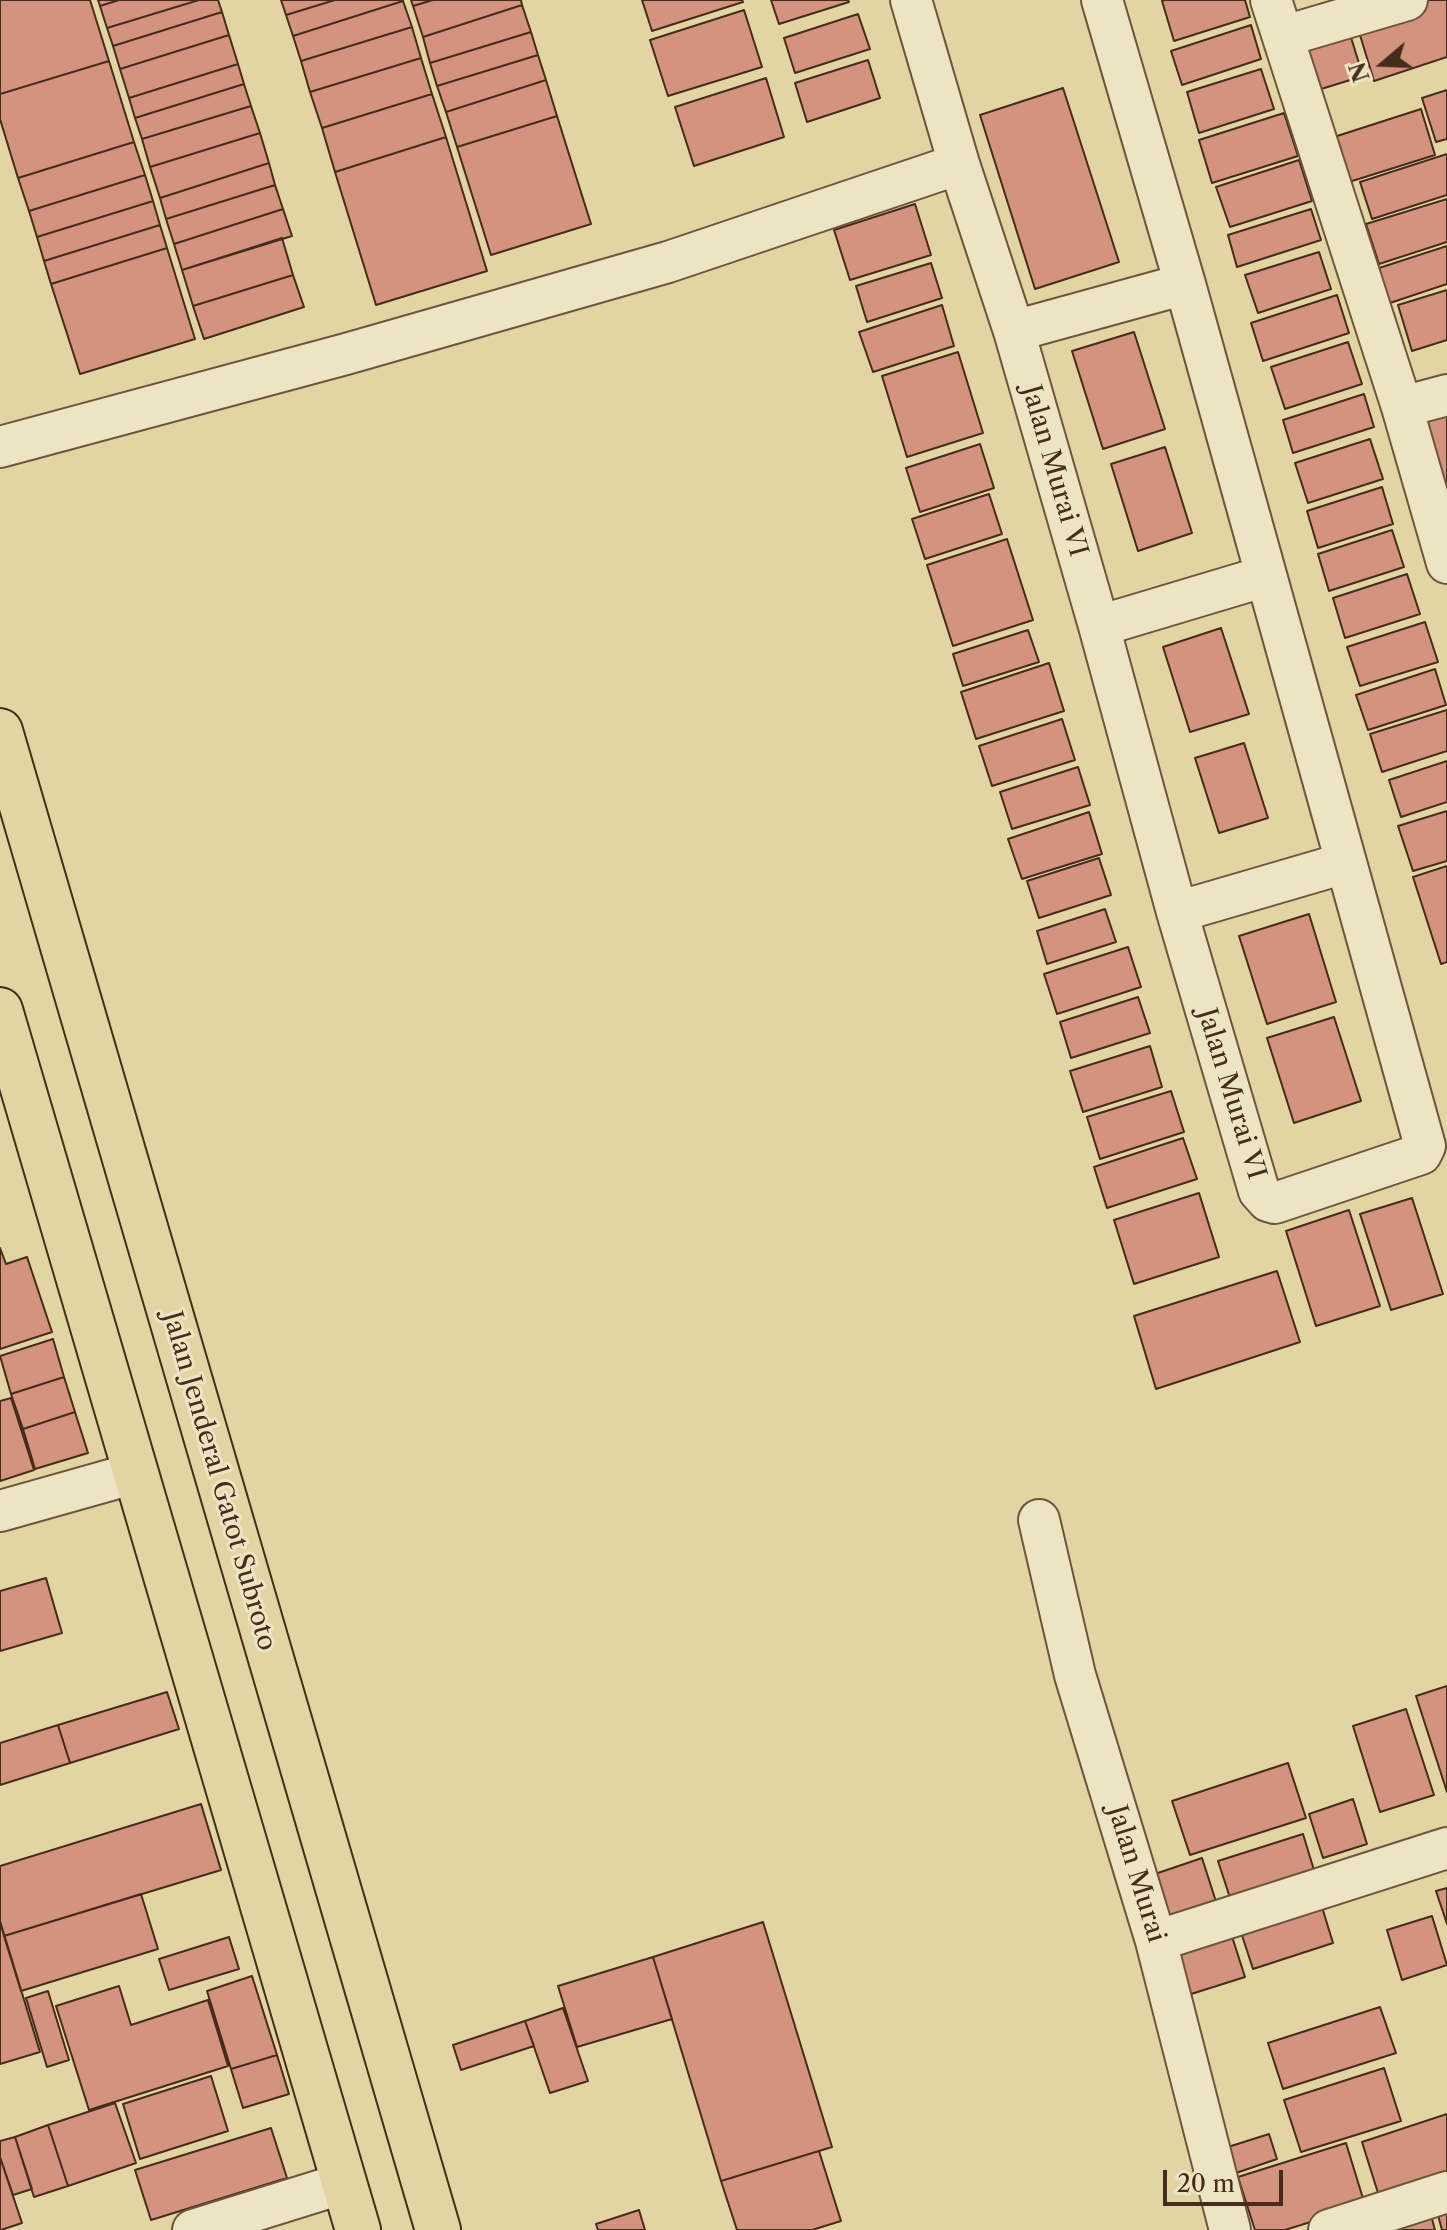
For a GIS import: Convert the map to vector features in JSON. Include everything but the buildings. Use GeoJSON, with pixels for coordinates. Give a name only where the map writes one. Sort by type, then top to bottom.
{"type":"FeatureCollection","features":[{"type":"Feature","properties":{"kind":"main road","name":"Jalan Jenderal Gatot Subroto"},"geometry":{"type":"LineString","coordinates":[[0,731],[438,2230]]}},
{"type":"Feature","properties":{"kind":"main road"},"geometry":{"type":"LineString","coordinates":[[0,1010],[358,2230]]}},
{"type":"Feature","properties":{"kind":"street","name":"Jalan Murai VI"},"geometry":{"type":"LineString","coordinates":[[911,0],[959,164],[1014,331],[1177,912],[1259,1191],[1268,1201],[1280,1202],[1421,1154],[1425,1146],[1185,284],[1102,0]]}},
{"type":"Feature","properties":{"kind":"street"},"geometry":{"type":"LineString","coordinates":[[1271,0],[1402,407],[1447,563]]}},
{"type":"Feature","properties":{"kind":"street"},"geometry":{"type":"LineString","coordinates":[[1295,33],[1407,0]]}},
{"type":"Feature","properties":{"kind":"street"},"geometry":{"type":"LineString","coordinates":[[0,447],[331,358],[668,262],[959,164]]}},
{"type":"Feature","properties":{"kind":"street"},"geometry":{"type":"LineString","coordinates":[[1014,331],[1185,284]]}},
{"type":"Feature","properties":{"kind":"street"},"geometry":{"type":"LineString","coordinates":[[1402,407],[1447,395]]}},
{"type":"Feature","properties":{"kind":"street"},"geometry":{"type":"LineString","coordinates":[[1099,626],[1266,576]]}},
{"type":"Feature","properties":{"kind":"street"},"geometry":{"type":"LineString","coordinates":[[1177,912],[1345,863]]}},
{"type":"Feature","properties":{"kind":"street"},"geometry":{"type":"LineString","coordinates":[[0,1511],[135,1473]]}},
{"type":"Feature","properties":{"kind":"street","name":"Jalan Murai"},"geometry":{"type":"LineString","coordinates":[[1039,1520],[1075,1675],[1156,1941],[1230,2230]]}},
{"type":"Feature","properties":{"kind":"street"},"geometry":{"type":"LineString","coordinates":[[1156,1941],[1447,1848]]}},
{"type":"Feature","properties":{"kind":"street"},"geometry":{"type":"LineString","coordinates":[[193,2230],[344,2183]]}},
{"type":"Feature","properties":{"kind":"street"},"geometry":{"type":"LineString","coordinates":[[1329,2230],[1447,2192]]}}]}
